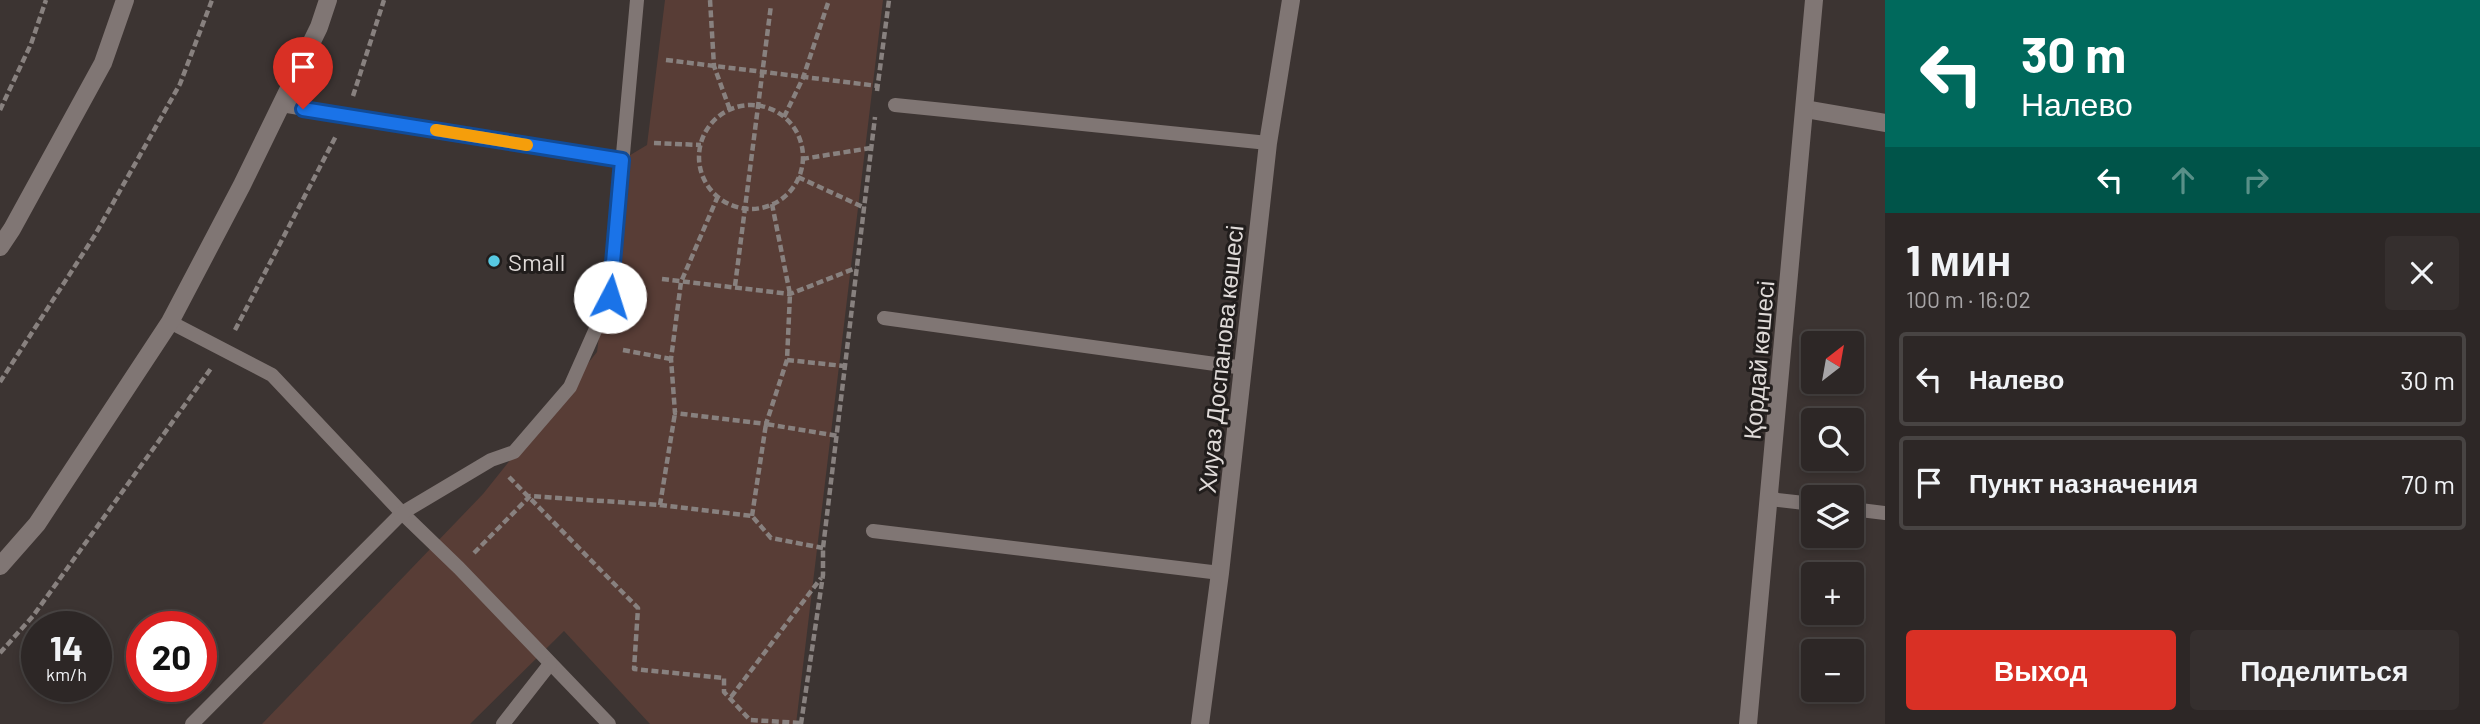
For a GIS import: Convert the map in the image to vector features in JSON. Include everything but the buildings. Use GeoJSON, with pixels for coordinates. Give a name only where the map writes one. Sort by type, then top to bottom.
{"type":"FeatureCollection","features":[{"type":"Feature","properties":{"kind":"street"},"geometry":{"type":"LineString","coordinates":[[0,247],[103,64],[125,0]]}},
{"type":"Feature","properties":{"kind":"street"},"geometry":{"type":"LineString","coordinates":[[0,566],[37,524],[170,322],[242,185],[319,27],[328,0]]}},
{"type":"Feature","properties":{"kind":"street","name":"Хиуаз Доспанова көшесі"},"geometry":{"type":"LineString","coordinates":[[1200,724],[1244,368],[1268,143],[1291,0]]}},
{"type":"Feature","properties":{"kind":"street","name":"Қордай көшесі"},"geometry":{"type":"LineString","coordinates":[[1748,724],[1814,0]]}},
{"type":"Feature","properties":{"kind":"street"},"geometry":{"type":"LineString","coordinates":[[1805,109],[1885,123]]}},
{"type":"Feature","properties":{"kind":"lane"},"geometry":{"type":"LineString","coordinates":[[192,724],[402,513],[491,460],[514,452],[570,387],[610,297],[637,0]]}},
{"type":"Feature","properties":{"kind":"lane"},"geometry":{"type":"LineString","coordinates":[[281,105],[622,160]]}},
{"type":"Feature","properties":{"kind":"lane"},"geometry":{"type":"LineString","coordinates":[[895,105],[1268,143]]}},
{"type":"Feature","properties":{"kind":"lane"},"geometry":{"type":"LineString","coordinates":[[884,318],[1244,368]]}},
{"type":"Feature","properties":{"kind":"lane"},"geometry":{"type":"LineString","coordinates":[[170,322],[272,375],[402,513],[459,568],[609,724]]}},
{"type":"Feature","properties":{"kind":"lane"},"geometry":{"type":"LineString","coordinates":[[1770,499],[1801,503]]}},
{"type":"Feature","properties":{"kind":"lane"},"geometry":{"type":"LineString","coordinates":[[1864,510],[1885,513]]}},
{"type":"Feature","properties":{"kind":"lane"},"geometry":{"type":"LineString","coordinates":[[873,531],[1220,573]]}},
{"type":"Feature","properties":{"kind":"lane"},"geometry":{"type":"LineString","coordinates":[[503,724],[550,664]]}},
{"type":"Feature","properties":{"kind":"path"},"geometry":{"type":"LineString","coordinates":[[0,110],[31,44],[46,0]]}},
{"type":"Feature","properties":{"kind":"path"},"geometry":{"type":"LineString","coordinates":[[0,382],[94,235],[180,84],[212,0]]}},
{"type":"Feature","properties":{"kind":"path"},"geometry":{"type":"LineString","coordinates":[[710,0],[714,66],[730,110]]}},
{"type":"Feature","properties":{"kind":"path"},"geometry":{"type":"LineString","coordinates":[[783,117],[803,78],[829,0]]}},
{"type":"Feature","properties":{"kind":"path"},"geometry":{"type":"LineString","coordinates":[[876,98],[889,0]]}},
{"type":"Feature","properties":{"kind":"path"},"geometry":{"type":"LineString","coordinates":[[735,286],[771,5]]}},
{"type":"Feature","properties":{"kind":"path"},"geometry":{"type":"LineString","coordinates":[[666,60],[878,86]]}},
{"type":"Feature","properties":{"kind":"path"},"geometry":{"type":"LineString","coordinates":[[739,106],[757,106],[767,107],[783,117],[796,131],[803,159],[798,177],[788,193],[772,204],[744,208],[718,196],[702,173],[699,155],[701,145],[714,120],[739,106]]}},
{"type":"Feature","properties":{"kind":"path"},"geometry":{"type":"LineString","coordinates":[[491,460],[530,496],[638,608],[634,669],[724,678],[724,691],[750,719],[801,723],[823,575],[823,548],[875,111]]}},
{"type":"Feature","properties":{"kind":"path"},"geometry":{"type":"LineString","coordinates":[[654,143],[701,145]]}},
{"type":"Feature","properties":{"kind":"path"},"geometry":{"type":"LineString","coordinates":[[803,159],[872,148]]}},
{"type":"Feature","properties":{"kind":"path"},"geometry":{"type":"LineString","coordinates":[[798,177],[865,208]]}},
{"type":"Feature","properties":{"kind":"path"},"geometry":{"type":"LineString","coordinates":[[660,505],[675,413],[671,359],[681,282],[718,196]]}},
{"type":"Feature","properties":{"kind":"path"},"geometry":{"type":"LineString","coordinates":[[752,516],[766,424],[787,360],[790,294],[772,204]]}},
{"type":"Feature","properties":{"kind":"path"},"geometry":{"type":"LineString","coordinates":[[662,279],[790,294],[856,268]]}},
{"type":"Feature","properties":{"kind":"path"},"geometry":{"type":"LineString","coordinates":[[624,350],[671,359]]}},
{"type":"Feature","properties":{"kind":"path"},"geometry":{"type":"LineString","coordinates":[[787,360],[844,366]]}},
{"type":"Feature","properties":{"kind":"path"},"geometry":{"type":"LineString","coordinates":[[675,413],[838,436]]}},
{"type":"Feature","properties":{"kind":"path"},"geometry":{"type":"LineString","coordinates":[[459,568],[530,496],[660,505],[752,516],[771,538],[823,548]]}},
{"type":"Feature","properties":{"kind":"path"},"geometry":{"type":"LineString","coordinates":[[732,698],[823,575]]}},
{"type":"Feature","properties":{"kind":"shaded area"},"geometry":{"type":"Polygon","coordinates":[[[665,0],[883,0],[796,724],[650,724],[564,631],[470,724],[262,724],[483,494],[597,352],[622,160],[647,145],[665,0]]]}},
{"type":"Feature","properties":{"kind":"slow traffic"},"geometry":{"type":"LineString","coordinates":[[436,130],[527,145]]}},
{"type":"Feature","properties":{"kind":"place","name":"Small"},"geometry":{"type":"Point","coordinates":[494,261]}},
{"type":"Feature","properties":{"kind":"route"},"geometry":{"type":"LineString","coordinates":[[303,109],[622,160],[610,297]]}}]}
